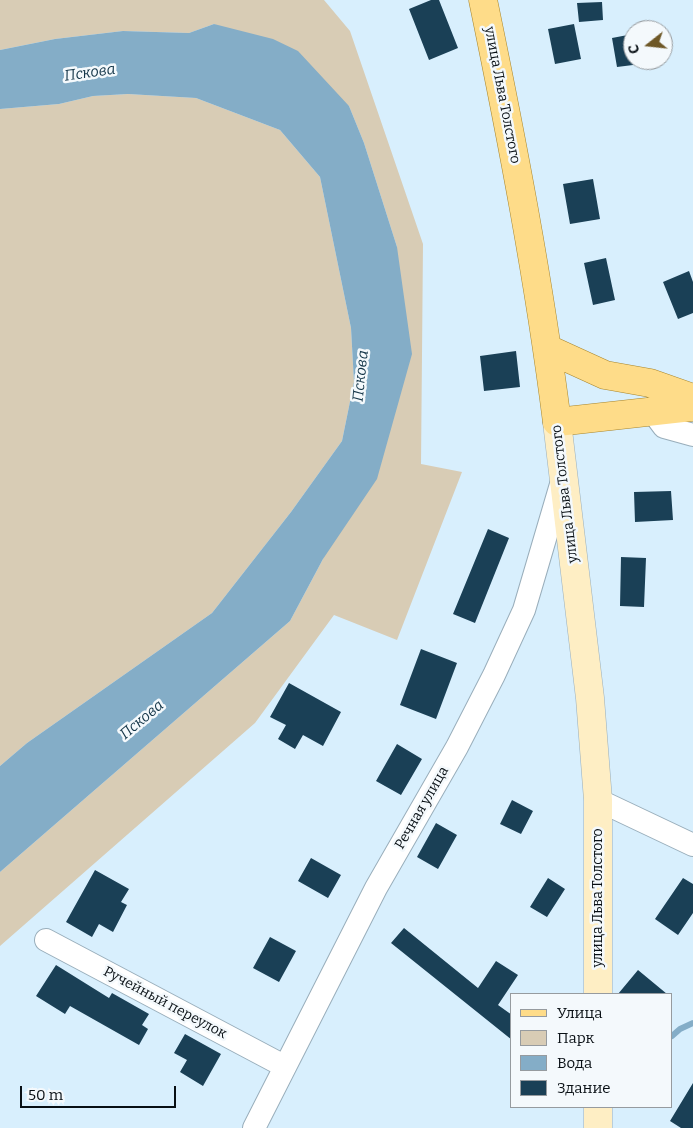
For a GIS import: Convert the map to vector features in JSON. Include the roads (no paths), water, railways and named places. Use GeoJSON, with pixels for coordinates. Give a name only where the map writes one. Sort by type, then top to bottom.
{"type":"FeatureCollection","features":[{"type":"Feature","properties":{"kind":"main road","name":"улица Льва Толстого"},"geometry":{"type":"LineString","coordinates":[[483,0],[510,134],[548,349],[557,422]]}},
{"type":"Feature","properties":{"kind":"main road"},"geometry":{"type":"LineString","coordinates":[[548,349],[604,375],[650,383],[693,398]]}},
{"type":"Feature","properties":{"kind":"main road"},"geometry":{"type":"LineString","coordinates":[[557,422],[693,407]]}},
{"type":"Feature","properties":{"kind":"street"},"geometry":{"type":"LineString","coordinates":[[652,411],[664,427],[693,435]]}},
{"type":"Feature","properties":{"kind":"street","name":"улица Льва Толстого"},"geometry":{"type":"LineString","coordinates":[[557,422],[590,698],[598,800],[598,993]]}},
{"type":"Feature","properties":{"kind":"street","name":"Речная улица"},"geometry":{"type":"LineString","coordinates":[[254,1128],[376,888],[457,747],[494,675],[524,610],[563,476]]}},
{"type":"Feature","properties":{"kind":"street"},"geometry":{"type":"LineString","coordinates":[[598,800],[693,845]]}},
{"type":"Feature","properties":{"kind":"street","name":"Ручейный переулок"},"geometry":{"type":"LineString","coordinates":[[46,940],[284,1066]]}},
{"type":"Feature","properties":{"kind":"street"},"geometry":{"type":"LineString","coordinates":[[598,1108],[598,1128]]}},
{"type":"Feature","properties":{"kind":"water","name":"Пскова"},"geometry":{"type":"Polygon","coordinates":[[[214,24],[273,39],[298,51],[349,106],[364,143],[397,247],[412,354],[377,479],[323,559],[290,621],[0,872],[0,766],[27,743],[212,613],[291,512],[342,441],[354,382],[351,328],[320,177],[280,130],[196,98],[128,94],[93,96],[59,104],[0,109],[0,50],[55,39],[123,31],[189,33],[214,24]]]}},
{"type":"Feature","properties":{"kind":"waterway"},"geometry":{"type":"LineString","coordinates":[[673,1035],[680,1029],[693,1023]]}}]}
